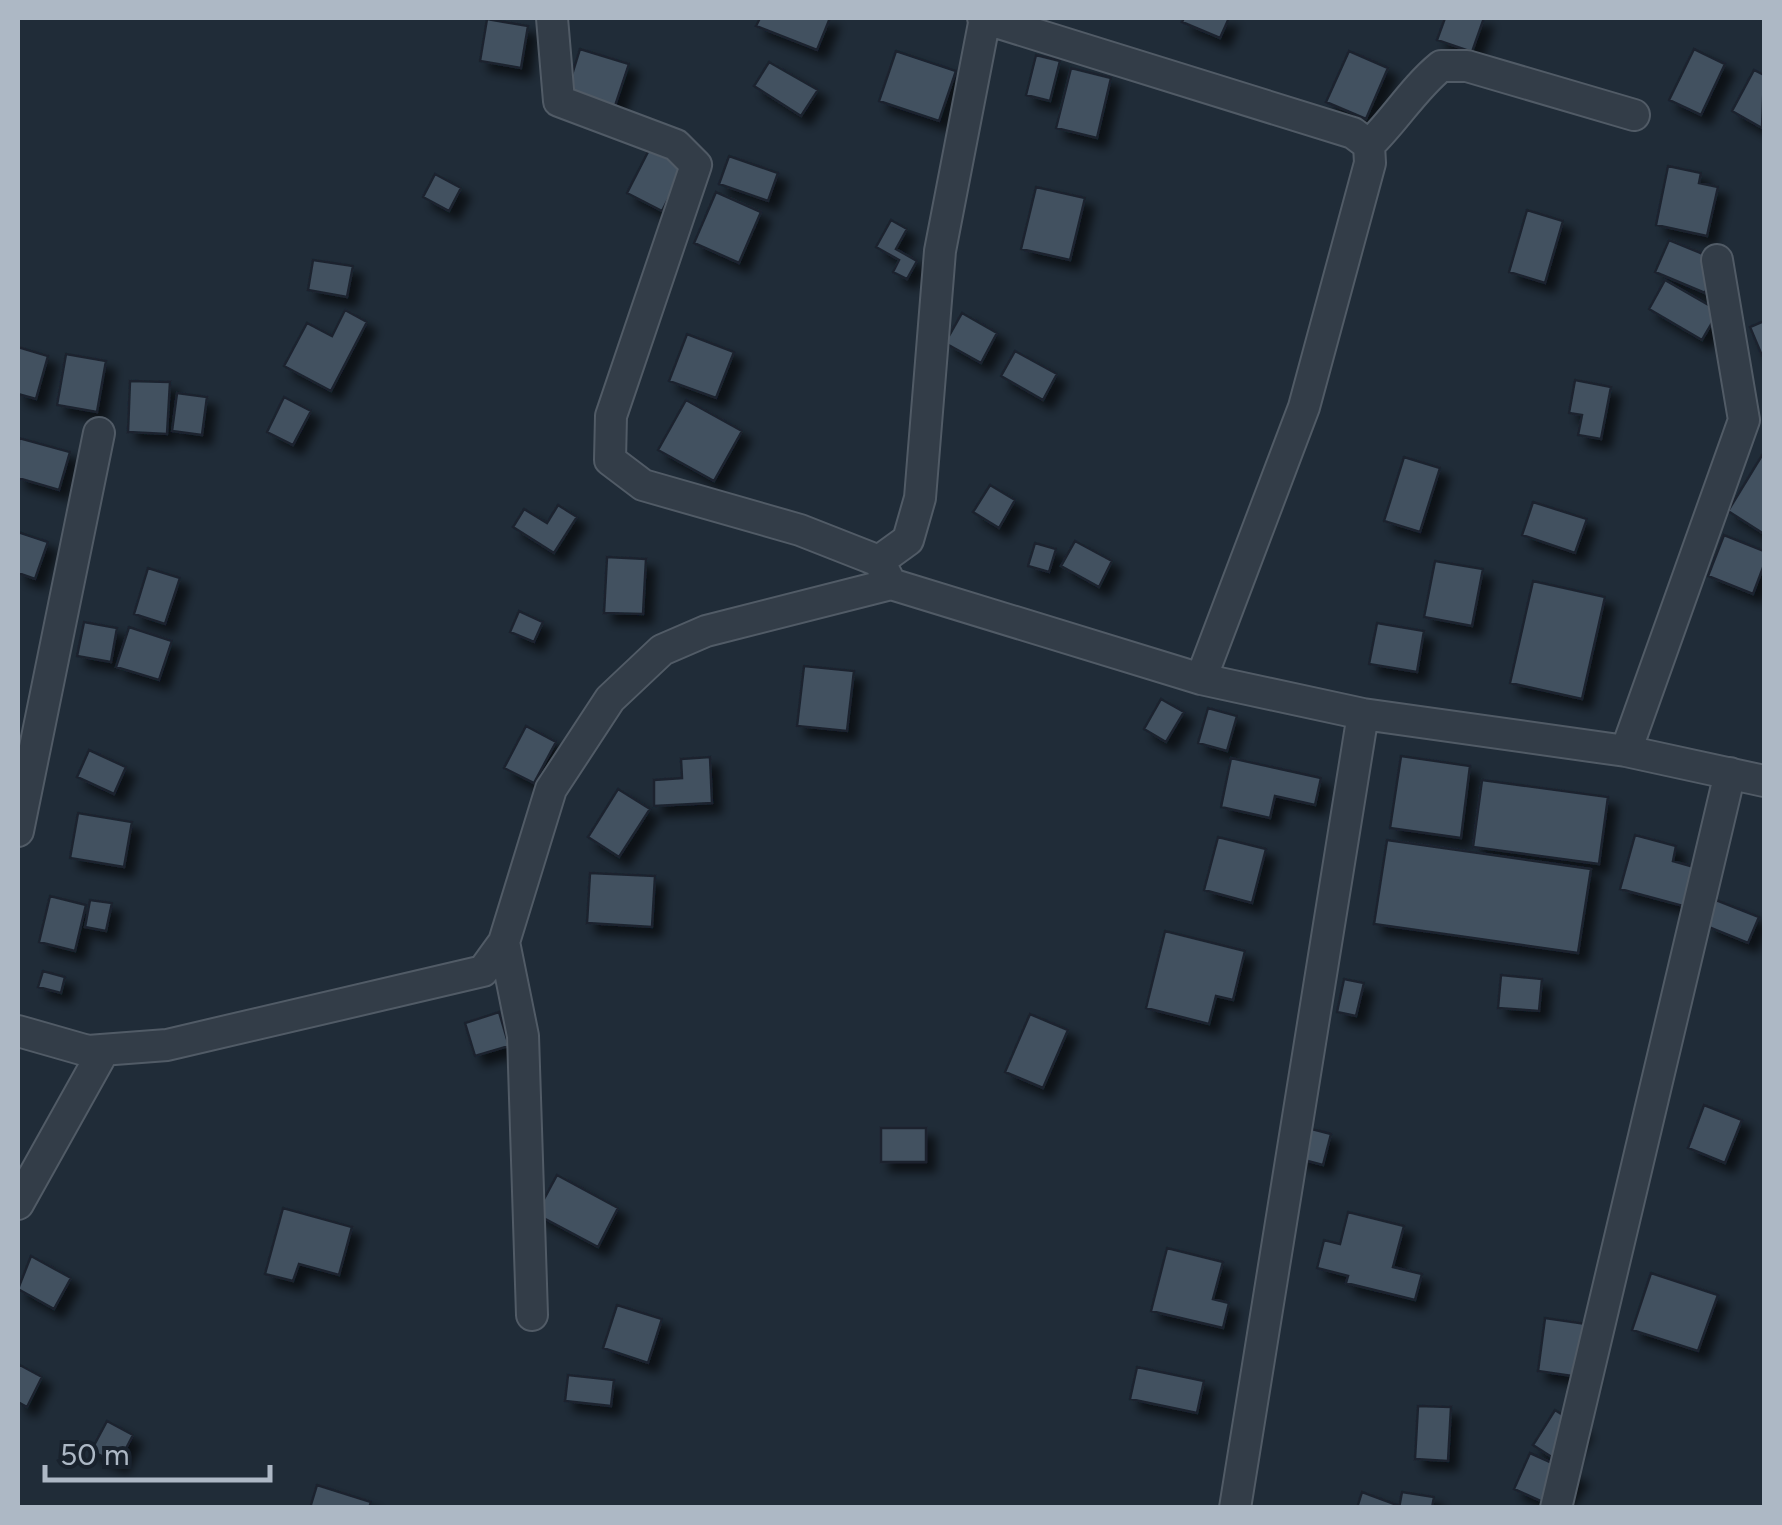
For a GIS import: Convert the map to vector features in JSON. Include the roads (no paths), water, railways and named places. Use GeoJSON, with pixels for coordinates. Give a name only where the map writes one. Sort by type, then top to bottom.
{"type":"FeatureCollection","features":[{"type":"Feature","properties":{"kind":"street"},"geometry":{"type":"LineString","coordinates":[[552,18],[559,101],[676,144],[696,165],[610,416],[610,460],[643,485],[800,530],[885,573],[1201,679],[1364,714],[1626,751],[1764,782]]}},
{"type":"Feature","properties":{"kind":"street"},"geometry":{"type":"LineString","coordinates":[[18,1031],[88,1051],[167,1046],[483,971],[504,942],[551,789],[610,699],[662,650],[885,573],[908,540],[920,498],[940,250],[984,18],[1352,134],[1369,145]]}},
{"type":"Feature","properties":{"kind":"street"},"geometry":{"type":"LineString","coordinates":[[1201,679],[1304,407],[1370,163],[1369,145],[1394,120],[1419,84],[1441,66],[1467,66],[1634,115]]}},
{"type":"Feature","properties":{"kind":"street"},"geometry":{"type":"LineString","coordinates":[[1626,751],[1744,420],[1717,260]]}},
{"type":"Feature","properties":{"kind":"street"},"geometry":{"type":"LineString","coordinates":[[18,831],[99,433]]}},
{"type":"Feature","properties":{"kind":"street"},"geometry":{"type":"LineString","coordinates":[[1235,1508],[1364,714]]}},
{"type":"Feature","properties":{"kind":"street"},"geometry":{"type":"LineString","coordinates":[[1556,1508],[1730,773]]}},
{"type":"Feature","properties":{"kind":"street"},"geometry":{"type":"LineString","coordinates":[[504,942],[522,1036],[532,1315]]}},
{"type":"Feature","properties":{"kind":"street"},"geometry":{"type":"LineString","coordinates":[[18,1204],[104,1050]]}}]}
